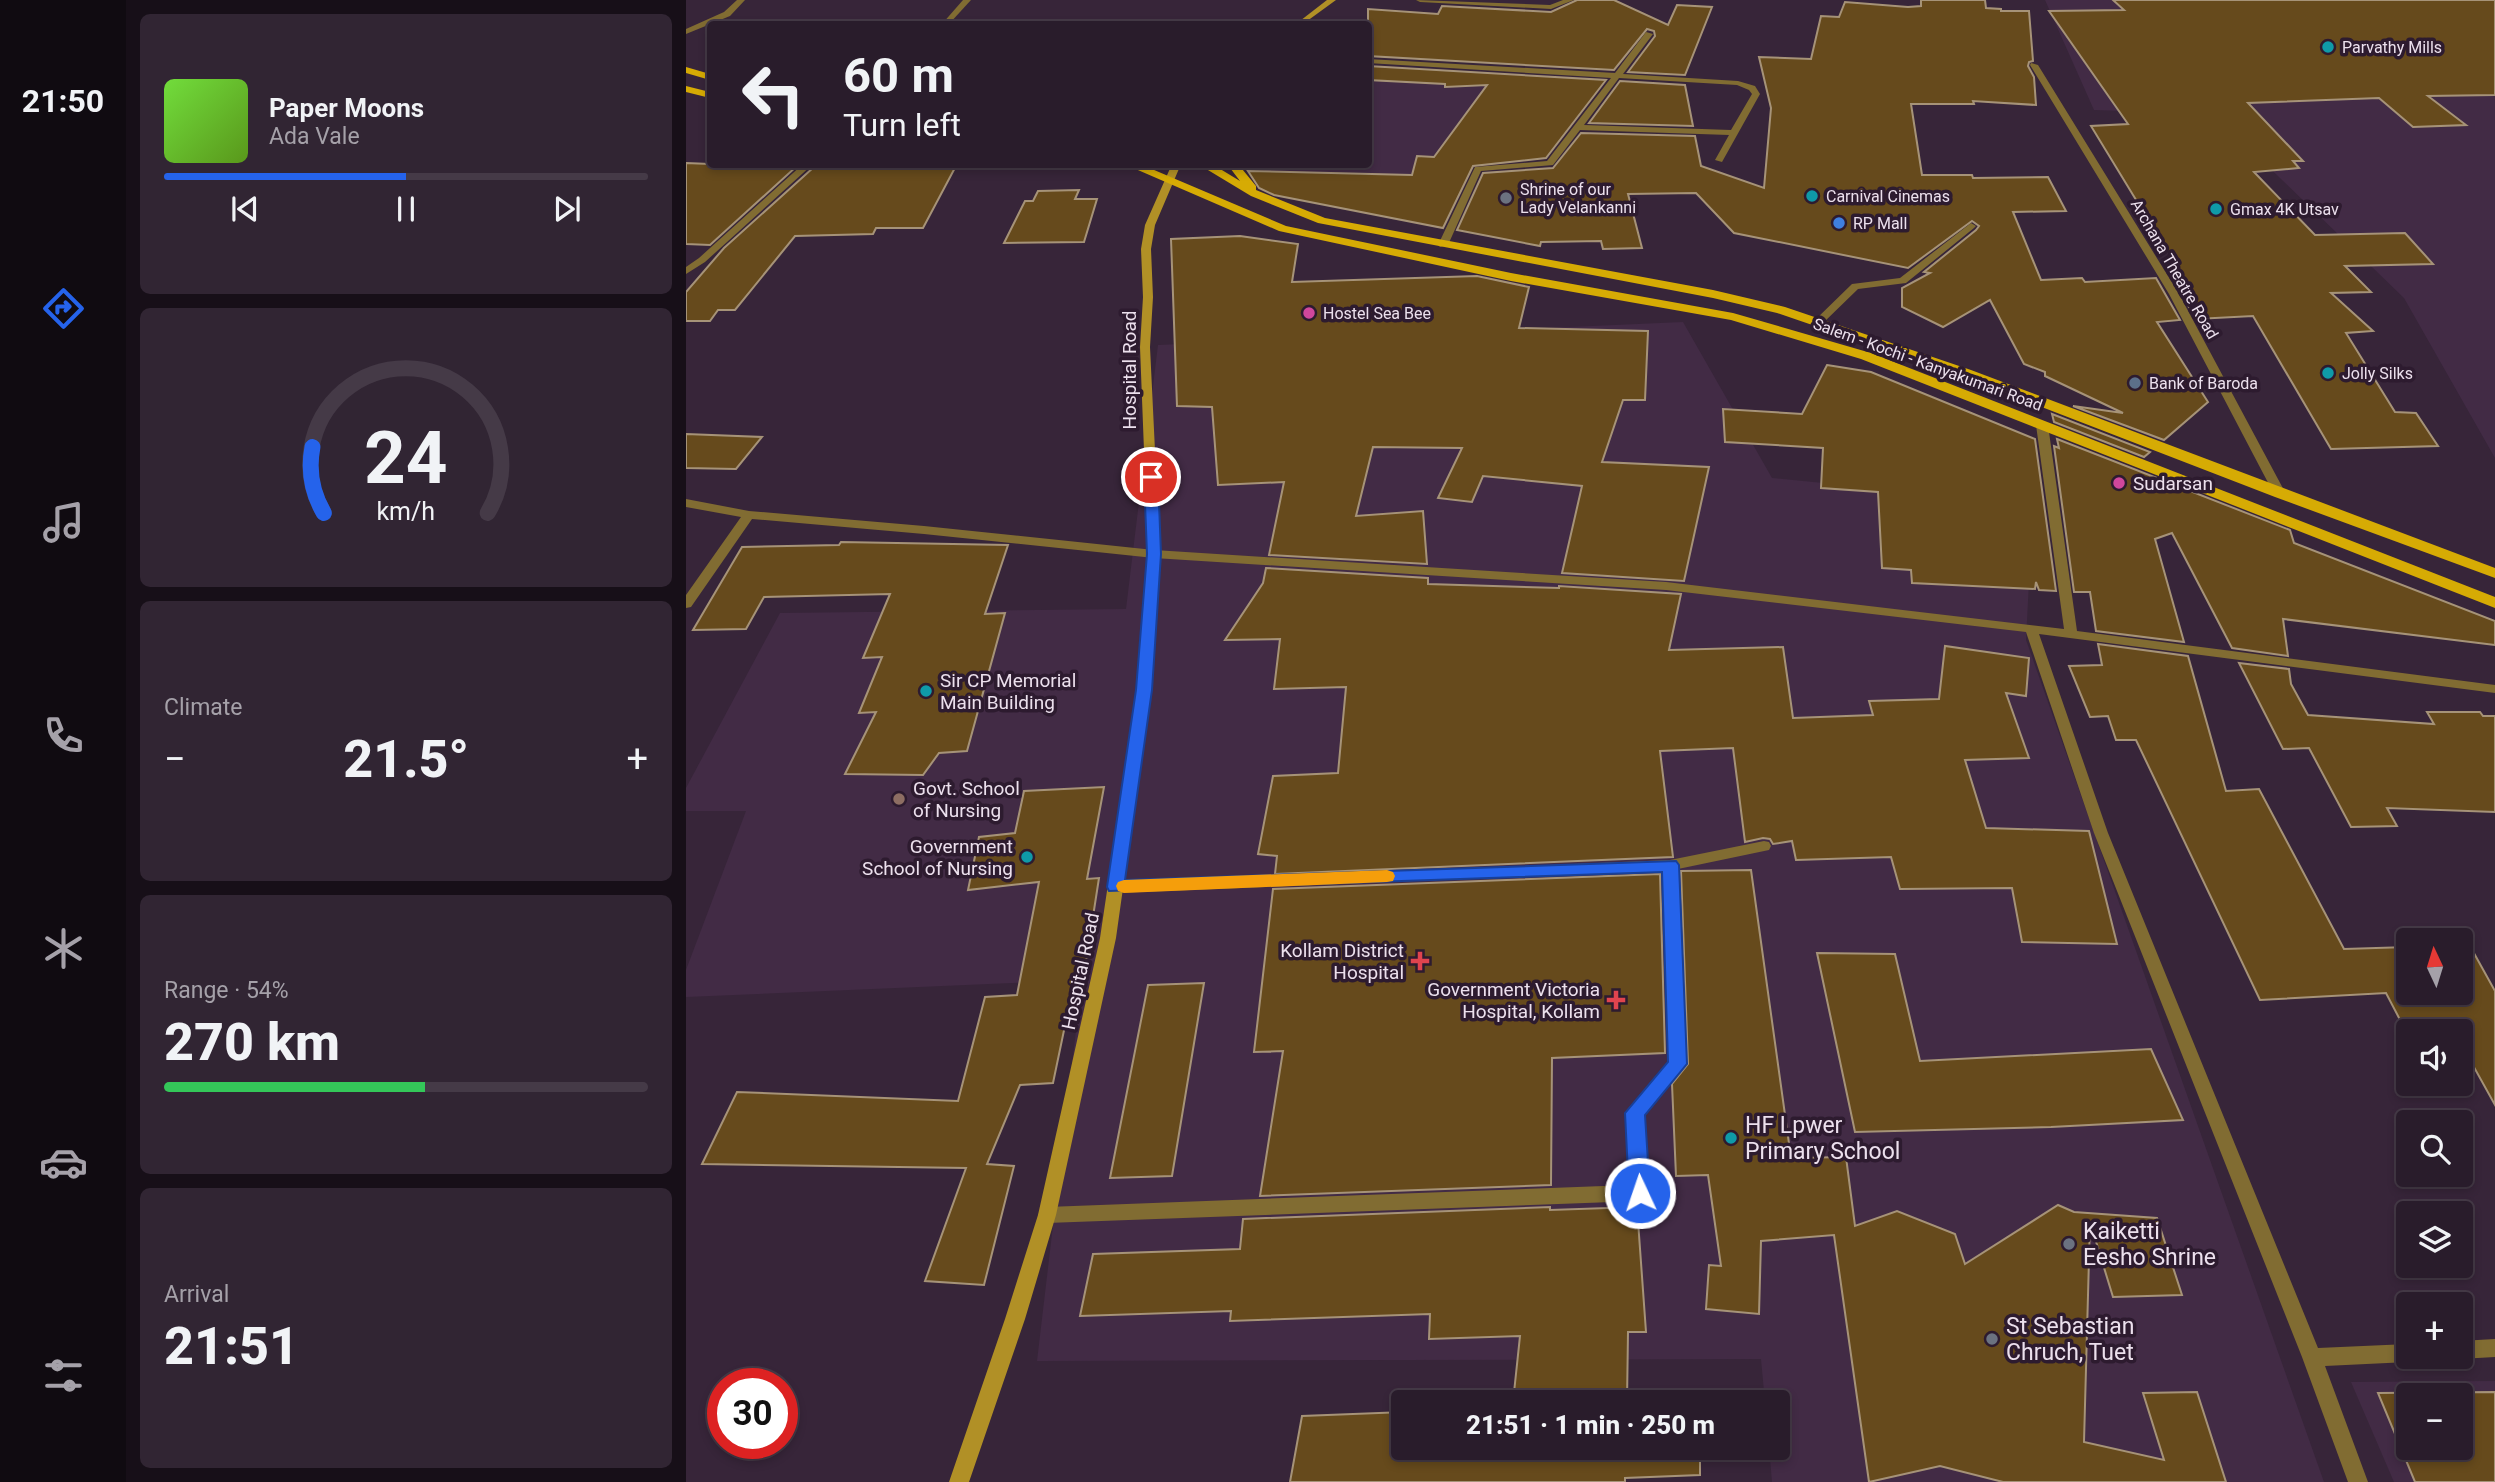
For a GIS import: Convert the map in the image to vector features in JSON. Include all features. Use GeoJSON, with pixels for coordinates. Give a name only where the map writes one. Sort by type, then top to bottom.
{"type":"FeatureCollection","features":[{"type":"Feature","properties":{"kind":"main road"},"geometry":{"type":"LineString","coordinates":[[1303,21],[1332,0]]}},
{"type":"Feature","properties":{"kind":"main road"},"geometry":{"type":"LineString","coordinates":[[686,70],[707,76]]}},
{"type":"Feature","properties":{"kind":"main road"},"geometry":{"type":"LineString","coordinates":[[686,89],[707,94]]}},
{"type":"Feature","properties":{"kind":"main road","name":"Salem - Kochi - Kanyakumari Road"},"geometry":{"type":"LineString","coordinates":[[1140,168],[1283,229],[1511,276],[1733,317],[1811,338],[2042,425],[2495,603]]}},
{"type":"Feature","properties":{"kind":"main road","name":"Hospital Road"},"geometry":{"type":"LineString","coordinates":[[959,1482],[1015,1319],[1047,1215],[1108,938],[1144,690],[1154,554],[1145,347],[1148,297],[1146,249],[1150,225],[1175,168]]}},
{"type":"Feature","properties":{"kind":"main road","name":"Salem - Kochi - Kanyakumari Road"},"geometry":{"type":"LineString","coordinates":[[1210,168],[1255,194],[1322,221],[1781,310],[1966,373],[2280,494],[2495,573]]}},
{"type":"Feature","properties":{"kind":"main road"},"geometry":{"type":"LineString","coordinates":[[1236,168],[1255,194]]}},
{"type":"Feature","properties":{"kind":"street"},"geometry":{"type":"LineString","coordinates":[[711,21],[727,14],[741,0]]}},
{"type":"Feature","properties":{"kind":"street"},"geometry":{"type":"LineString","coordinates":[[948,21],[967,0]]}},
{"type":"Feature","properties":{"kind":"street"},"geometry":{"type":"LineString","coordinates":[[1420,0],[1550,7],[1570,0]]}},
{"type":"Feature","properties":{"kind":"street"},"geometry":{"type":"LineString","coordinates":[[686,32],[707,23]]}},
{"type":"Feature","properties":{"kind":"street"},"geometry":{"type":"LineString","coordinates":[[1443,245],[1478,169],[1550,163],[1648,34]]}},
{"type":"Feature","properties":{"kind":"street"},"geometry":{"type":"LineString","coordinates":[[1372,61],[1727,81],[1752,89],[1756,94],[1719,160]]}},
{"type":"Feature","properties":{"kind":"street","name":"Archana Theatre Road"},"geometry":{"type":"LineString","coordinates":[[2034,65],[2174,294],[2280,494]]}},
{"type":"Feature","properties":{"kind":"street"},"geometry":{"type":"LineString","coordinates":[[1577,127],[1735,133]]}},
{"type":"Feature","properties":{"kind":"street"},"geometry":{"type":"LineString","coordinates":[[686,271],[804,168]]}},
{"type":"Feature","properties":{"kind":"street"},"geometry":{"type":"LineString","coordinates":[[1818,322],[1855,286],[1903,281],[1971,226]]}},
{"type":"Feature","properties":{"kind":"street"},"geometry":{"type":"LineString","coordinates":[[2042,425],[2071,635]]}},
{"type":"Feature","properties":{"kind":"street"},"geometry":{"type":"LineString","coordinates":[[686,503],[749,515],[1154,554],[1666,586],[2031,629],[2495,689]]}},
{"type":"Feature","properties":{"kind":"street"},"geometry":{"type":"LineString","coordinates":[[686,604],[749,515]]}},
{"type":"Feature","properties":{"kind":"street"},"geometry":{"type":"LineString","coordinates":[[2031,629],[2101,833],[2312,1357],[2358,1482]]}},
{"type":"Feature","properties":{"kind":"street"},"geometry":{"type":"LineString","coordinates":[[1115,887],[1670,865],[1764,846]]}},
{"type":"Feature","properties":{"kind":"street"},"geometry":{"type":"LineString","coordinates":[[1047,1215],[1640,1193],[1635,1113],[1677,1064],[1670,865]]}},
{"type":"Feature","properties":{"kind":"street"},"geometry":{"type":"LineString","coordinates":[[2473,1350],[2495,1349]]}},
{"type":"Feature","properties":{"kind":"street"},"geometry":{"type":"LineString","coordinates":[[2312,1357],[2396,1354]]}},
{"type":"Feature","properties":{"kind":"shaded area","name":"Parvathy Mills"},"geometry":{"type":"Polygon","coordinates":[[[2045,0],[2495,0],[2495,458],[2404,298],[2214,114],[2094,110],[2045,0]]]}},
{"type":"Feature","properties":{"kind":"shaded area"},"geometry":{"type":"Polygon","coordinates":[[[1372,68],[1604,82],[1540,159],[1467,168],[1450,205],[1295,189],[1261,168],[1372,168],[1372,68]]]}},
{"type":"Feature","properties":{"kind":"shaded area","name":"Government Victoria Hospital, Kollam"},"geometry":{"type":"Polygon","coordinates":[[[1683,322],[1772,478],[2033,504],[2026,640],[2324,1482],[1772,1482],[1770,1460],[1790,1460],[1790,1390],[1764,1390],[1761,1359],[1037,1361],[1082,980],[686,997],[686,970],[746,811],[686,811],[686,788],[780,613],[1126,609],[1158,345],[1683,322]]]}},
{"type":"Feature","properties":{"kind":"shaded area"},"geometry":{"type":"Polygon","coordinates":[[[2495,1381],[2495,1482],[2394,1482],[2351,1382],[2495,1381]]]}},
{"type":"Feature","properties":{"kind":"building"},"geometry":{"type":"Polygon","coordinates":[[[1577,0],[1614,0],[1668,25],[1677,5],[1712,7],[1685,75],[1628,72],[1655,36],[1654,31],[1647,29],[1614,70],[1372,56],[1372,21],[1368,21],[1368,9],[1438,14],[1442,6],[1551,12],[1577,0]]]}},
{"type":"Feature","properties":{"kind":"building"},"geometry":{"type":"Polygon","coordinates":[[[1921,0],[1985,0],[1986,8],[2029,11],[2033,61],[2029,62],[2028,66],[2034,77],[2036,105],[1973,101],[1974,104],[1911,104],[1922,175],[1972,175],[1973,178],[2048,177],[2066,211],[2013,212],[2041,280],[2082,278],[2085,282],[2156,278],[2180,320],[2157,322],[2208,402],[2164,440],[2073,406],[2123,413],[2045,376],[2045,372],[2024,364],[1990,300],[1943,327],[1902,307],[1902,288],[1930,273],[1924,272],[1976,230],[1979,226],[1972,221],[1908,268],[1734,233],[1696,193],[1628,194],[1642,248],[1603,249],[1601,241],[1541,242],[1540,246],[1457,230],[1483,173],[1553,168],[1581,133],[1695,136],[1701,166],[1764,188],[1771,108],[1759,57],[1811,59],[1821,16],[1839,17],[1845,2],[1908,7],[1921,6],[1921,0]]]}},
{"type":"Feature","properties":{"kind":"building"},"geometry":{"type":"Polygon","coordinates":[[[2113,0],[2495,0],[2495,95],[2428,96],[2466,125],[2413,127],[2379,98],[2248,103],[2303,161],[2293,161],[2299,168],[2254,172],[2315,235],[2405,233],[2433,264],[2345,266],[2371,292],[2331,293],[2373,331],[2346,333],[2395,412],[2416,413],[2438,446],[2331,449],[2253,316],[2196,319],[2172,278],[2183,277],[2091,126],[2128,124],[2049,11],[2124,10],[2113,0]]]}},
{"type":"Feature","properties":{"kind":"building"},"geometry":{"type":"Polygon","coordinates":[[[1372,66],[1606,80],[1546,158],[1473,166],[1443,228],[1274,195],[1259,188],[1248,171],[1412,175],[1417,156],[1434,157],[1487,85],[1445,87],[1445,84],[1372,80],[1372,66]]]}},
{"type":"Feature","properties":{"kind":"building"},"geometry":{"type":"Polygon","coordinates":[[[1620,81],[1685,85],[1693,126],[1589,123],[1620,81]]]}},
{"type":"Feature","properties":{"kind":"building"},"geometry":{"type":"Polygon","coordinates":[[[686,163],[707,164],[707,168],[795,168],[710,245],[686,244],[686,163]]]}},
{"type":"Feature","properties":{"kind":"building"},"geometry":{"type":"Polygon","coordinates":[[[813,168],[955,168],[923,228],[876,228],[873,234],[795,236],[735,310],[718,310],[710,321],[686,321],[686,292],[724,248],[813,168]]]}},
{"type":"Feature","properties":{"kind":"building"},"geometry":{"type":"Polygon","coordinates":[[[1079,190],[1075,199],[1097,199],[1084,242],[1004,243],[1025,201],[1033,201],[1038,191],[1079,190]]]}},
{"type":"Feature","properties":{"kind":"building"},"geometry":{"type":"Polygon","coordinates":[[[1240,236],[1298,244],[1292,282],[1477,276],[1529,287],[1519,328],[1648,331],[1645,400],[1623,400],[1602,462],[1709,467],[1684,581],[1562,573],[1582,486],[1483,476],[1472,502],[1438,498],[1462,448],[1373,447],[1356,516],[1423,511],[1427,564],[1269,555],[1284,482],[1218,485],[1212,407],[1177,406],[1171,239],[1240,236]]]}},
{"type":"Feature","properties":{"kind":"building"},"geometry":{"type":"Polygon","coordinates":[[[1827,365],[1871,372],[2035,439],[2056,591],[2039,590],[2036,582],[2035,589],[1912,583],[1911,570],[1882,568],[1878,492],[1821,488],[1823,448],[1725,442],[1723,409],[1802,414],[1827,365]]]}},
{"type":"Feature","properties":{"kind":"building"},"geometry":{"type":"Polygon","coordinates":[[[2052,414],[2150,452],[2144,457],[2054,422],[2052,414]]]}},
{"type":"Feature","properties":{"kind":"building"},"geometry":{"type":"Polygon","coordinates":[[[686,434],[762,437],[736,469],[686,468],[686,434]]]}},
{"type":"Feature","properties":{"kind":"building"},"geometry":{"type":"Polygon","coordinates":[[[2057,439],[2290,530],[2294,543],[2495,621],[2495,645],[2283,619],[2288,656],[2232,648],[2172,533],[2155,539],[2184,642],[2096,631],[2090,592],[2074,592],[2054,446],[2059,448],[2057,439]]]}},
{"type":"Feature","properties":{"kind":"building"},"geometry":{"type":"Polygon","coordinates":[[[841,542],[1008,545],[985,614],[1005,613],[967,751],[939,753],[923,775],[845,774],[876,712],[859,713],[882,657],[863,658],[890,594],[764,597],[746,629],[693,630],[742,547],[839,545],[841,542]]]}},
{"type":"Feature","properties":{"kind":"building"},"geometry":{"type":"Polygon","coordinates":[[[1266,568],[1428,578],[1428,584],[1559,586],[1681,594],[1669,650],[1783,647],[1793,718],[1873,715],[1869,701],[1939,699],[1945,646],[2029,658],[2026,696],[2006,693],[2029,758],[1965,760],[1986,828],[2089,831],[2117,944],[2022,942],[2012,888],[1900,889],[1891,857],[1796,860],[1792,841],[1773,844],[1770,839],[1763,838],[1745,842],[1733,748],[1660,751],[1673,857],[1275,874],[1277,856],[1258,854],[1273,776],[1338,773],[1346,687],[1274,689],[1280,639],[1225,640],[1263,583],[1266,568]]]}},
{"type":"Feature","properties":{"kind":"building"},"geometry":{"type":"Polygon","coordinates":[[[2098,644],[2188,656],[2226,791],[2259,789],[2344,949],[2396,947],[2396,1005],[2473,1005],[2473,951],[2495,991],[2495,1105],[2473,1065],[2473,1019],[2400,1019],[2386,993],[2260,1000],[2136,740],[2116,740],[2108,716],[2090,717],[2069,666],[2102,665],[2098,644]]]}},
{"type":"Feature","properties":{"kind":"building"},"geometry":{"type":"Polygon","coordinates":[[[2239,663],[2289,669],[2291,684],[2308,715],[2434,724],[2427,712],[2480,712],[2483,716],[2495,716],[2495,812],[2387,808],[2397,826],[2351,827],[2309,748],[2283,749],[2239,663]]]}},
{"type":"Feature","properties":{"kind":"building"},"geometry":{"type":"Polygon","coordinates":[[[1104,787],[1087,879],[1099,878],[1085,968],[1077,968],[1053,1083],[1020,1085],[987,1164],[1014,1166],[984,1285],[925,1281],[966,1168],[702,1164],[737,1092],[958,1101],[985,997],[1017,995],[1039,882],[968,890],[979,837],[1015,833],[1024,791],[1104,787]]]}},
{"type":"Feature","properties":{"kind":"building"},"geometry":{"type":"Polygon","coordinates":[[[1751,870],[1791,1158],[1846,1157],[1855,1226],[1897,1211],[1955,1234],[1965,1264],[2058,1205],[2074,1212],[2157,1218],[2182,1295],[2113,1297],[2090,1222],[2084,1442],[2164,1460],[2143,1393],[2197,1392],[2226,1482],[2003,1482],[1940,1466],[1869,1482],[1834,1235],[1761,1241],[1759,1314],[1706,1309],[1709,1265],[1721,1266],[1708,1175],[1676,1176],[1672,1084],[1688,1064],[1681,871],[1751,870]]]}},
{"type":"Feature","properties":{"kind":"building"},"geometry":{"type":"Polygon","coordinates":[[[1660,874],[1665,1053],[1552,1058],[1551,1185],[1260,1196],[1283,1051],[1254,1052],[1273,889],[1660,874]]]}},
{"type":"Feature","properties":{"kind":"building"},"geometry":{"type":"Polygon","coordinates":[[[1817,953],[1895,954],[1920,1061],[2151,1049],[2183,1120],[2051,1127],[1855,1132],[1817,953]]]}},
{"type":"Feature","properties":{"kind":"building"},"geometry":{"type":"Polygon","coordinates":[[[1204,983],[1172,1176],[1110,1178],[1148,985],[1204,983]]]}},
{"type":"Feature","properties":{"kind":"building"},"geometry":{"type":"Polygon","coordinates":[[[1550,1207],[1550,1210],[1637,1207],[1646,1332],[1628,1332],[1627,1390],[1514,1390],[1520,1336],[1429,1339],[1430,1314],[1230,1321],[1231,1311],[1080,1316],[1093,1254],[1240,1249],[1243,1219],[1550,1207]]]}},
{"type":"Feature","properties":{"kind":"building"},"geometry":{"type":"Polygon","coordinates":[[[2473,1392],[2495,1392],[2495,1482],[2415,1482],[2406,1460],[2473,1460],[2473,1392]]]}},
{"type":"Feature","properties":{"kind":"building"},"geometry":{"type":"Polygon","coordinates":[[[2378,1393],[2396,1393],[2396,1436],[2378,1393]]]}},
{"type":"Feature","properties":{"kind":"building"},"geometry":{"type":"Polygon","coordinates":[[[1391,1413],[1391,1460],[1700,1460],[1700,1475],[1625,1478],[1625,1482],[1290,1482],[1302,1416],[1391,1413]]]}},
{"type":"Feature","properties":{"kind":"slow traffic"},"geometry":{"type":"LineString","coordinates":[[1124,886],[1387,876]]}},
{"type":"Feature","properties":{"kind":"place","name":"Parvathy Mills"},"geometry":{"type":"Point","coordinates":[2328,47]}},
{"type":"Feature","properties":{"kind":"place","name":"Carnival Cinemas"},"geometry":{"type":"Point","coordinates":[1812,196]}},
{"type":"Feature","properties":{"kind":"place","name":"Shrine of our Lady Velankanni"},"geometry":{"type":"Point","coordinates":[1506,198]}},
{"type":"Feature","properties":{"kind":"place","name":"Gmax 4K Utsav"},"geometry":{"type":"Point","coordinates":[2216,209]}},
{"type":"Feature","properties":{"kind":"place","name":"RP Mall"},"geometry":{"type":"Point","coordinates":[1839,223]}},
{"type":"Feature","properties":{"kind":"place","name":"Hostel Sea Bee"},"geometry":{"type":"Point","coordinates":[1309,313]}},
{"type":"Feature","properties":{"kind":"place","name":"Jolly Silks"},"geometry":{"type":"Point","coordinates":[2328,373]}},
{"type":"Feature","properties":{"kind":"place","name":"Bank of Baroda"},"geometry":{"type":"Point","coordinates":[2135,383]}},
{"type":"Feature","properties":{"kind":"place","name":"Sudarsan"},"geometry":{"type":"Point","coordinates":[2119,483]}},
{"type":"Feature","properties":{"kind":"place","name":"Sir CP Memorial Main Building"},"geometry":{"type":"Point","coordinates":[926,691]}},
{"type":"Feature","properties":{"kind":"place","name":"Govt. School of Nursing"},"geometry":{"type":"Point","coordinates":[899,799]}},
{"type":"Feature","properties":{"kind":"place","name":"Government School of Nursing"},"geometry":{"type":"Point","coordinates":[1027,857]}},
{"type":"Feature","properties":{"kind":"place","name":"Kollam District Hospital"},"geometry":{"type":"Point","coordinates":[1420,961]}},
{"type":"Feature","properties":{"kind":"place","name":"Government Victoria Hospital, Kollam"},"geometry":{"type":"Point","coordinates":[1616,1000]}},
{"type":"Feature","properties":{"kind":"place","name":"HF Lpwer Primary School"},"geometry":{"type":"Point","coordinates":[1731,1138]}},
{"type":"Feature","properties":{"kind":"place","name":"Kaiketti Eesho Shrine"},"geometry":{"type":"Point","coordinates":[2069,1244]}},
{"type":"Feature","properties":{"kind":"place","name":"St Sebastian Chruch, Tuet"},"geometry":{"type":"Point","coordinates":[1992,1339]}},
{"type":"Feature","properties":{"kind":"route"},"geometry":{"type":"LineString","coordinates":[[1151,477],[1154,554],[1144,690],[1115,887],[1670,865],[1677,1064],[1635,1113],[1640,1193]]}}]}
